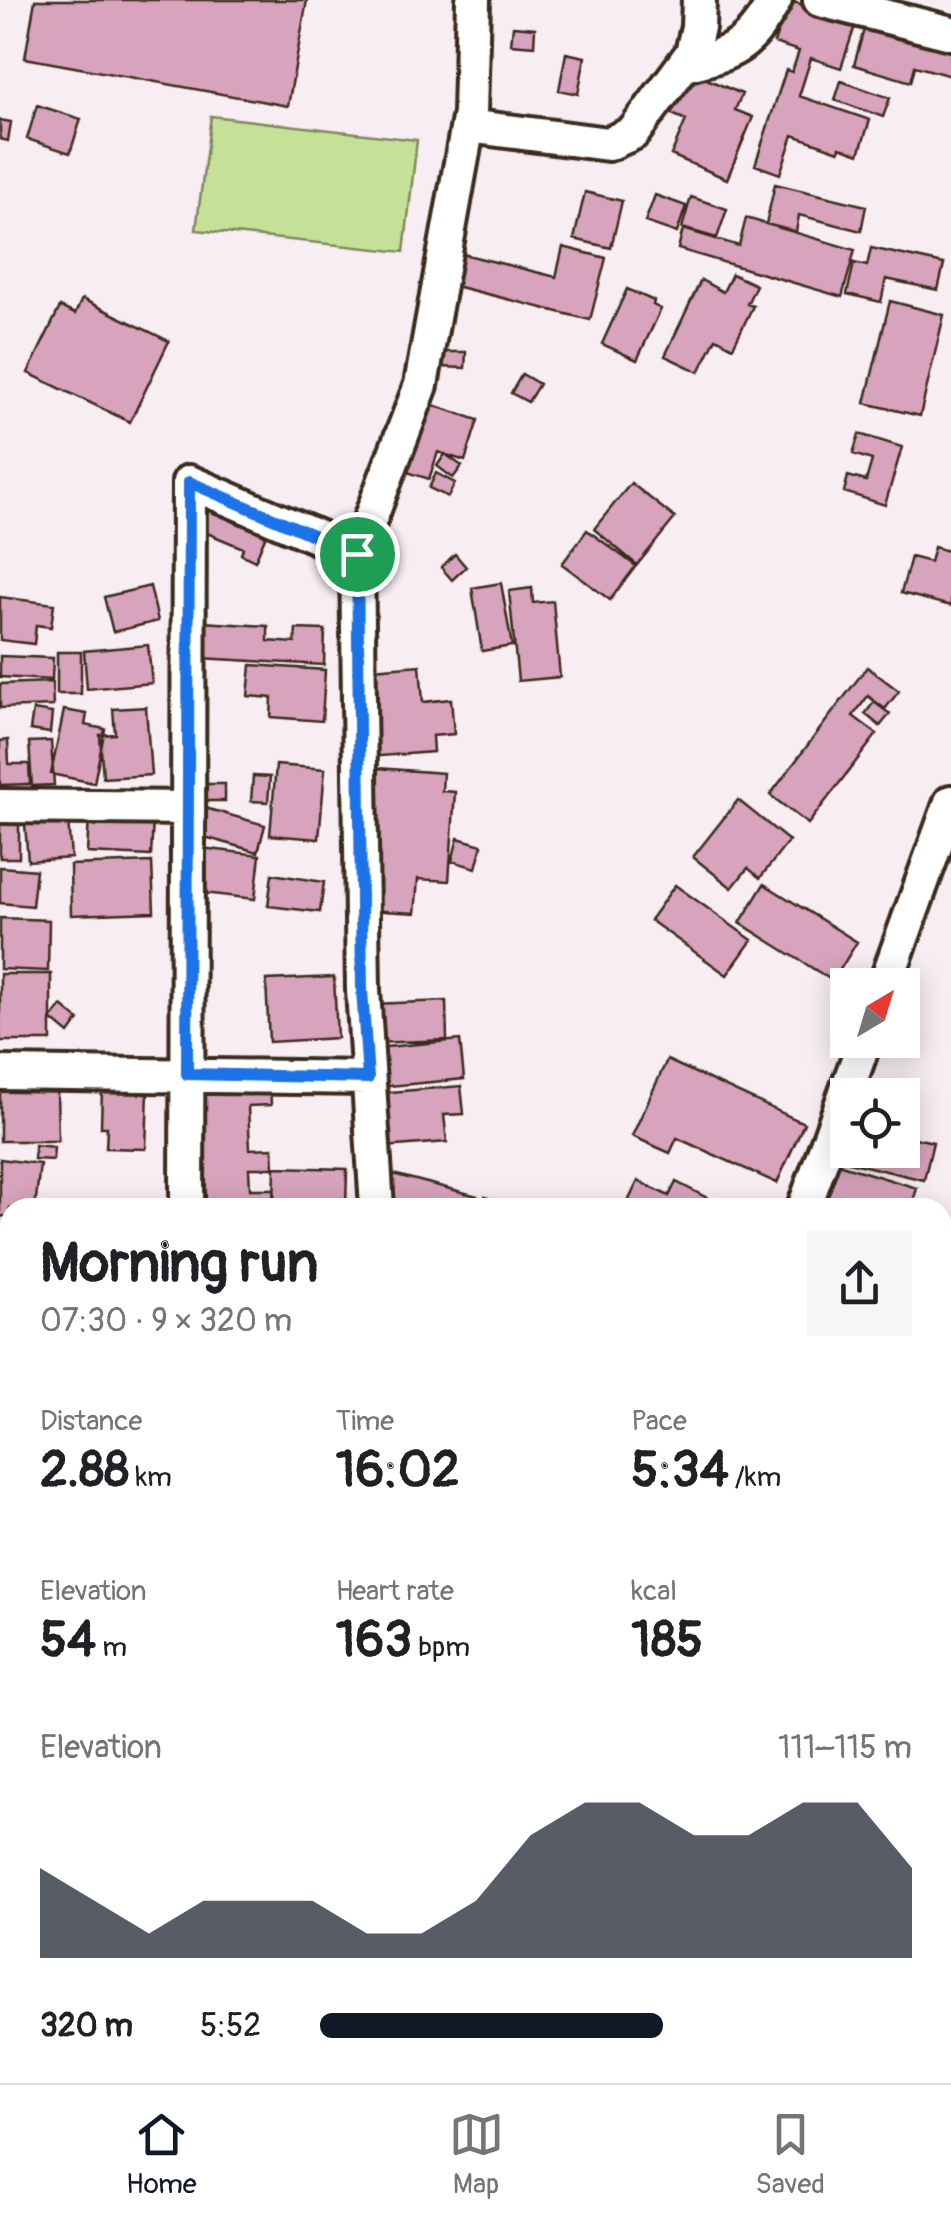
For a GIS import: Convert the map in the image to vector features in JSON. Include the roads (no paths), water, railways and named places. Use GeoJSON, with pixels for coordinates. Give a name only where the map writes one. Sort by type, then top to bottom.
{"type":"FeatureCollection","features":[{"type":"Feature","properties":{"kind":"street"},"geometry":{"type":"LineString","coordinates":[[376,1198],[362,990],[357,554],[422,386],[468,126],[473,0]]}},
{"type":"Feature","properties":{"kind":"street"},"geometry":{"type":"LineString","coordinates":[[468,126],[608,144],[633,133],[692,52],[700,0]]}},
{"type":"Feature","properties":{"kind":"street"},"geometry":{"type":"LineString","coordinates":[[684,65],[726,55],[749,39],[776,0]]}},
{"type":"Feature","properties":{"kind":"street"},"geometry":{"type":"LineString","coordinates":[[820,0],[951,33]]}},
{"type":"Feature","properties":{"kind":"street"},"geometry":{"type":"LineString","coordinates":[[187,1198],[189,482],[357,554]]}},
{"type":"Feature","properties":{"kind":"street"},"geometry":{"type":"LineString","coordinates":[[891,968],[942,845],[951,802]]}},
{"type":"Feature","properties":{"kind":"street"},"geometry":{"type":"LineString","coordinates":[[0,806],[188,808]]}},
{"type":"Feature","properties":{"kind":"street"},"geometry":{"type":"LineString","coordinates":[[808,1198],[858,1058]]}},
{"type":"Feature","properties":{"kind":"street"},"geometry":{"type":"LineString","coordinates":[[0,1073],[368,1078]]}}]}
